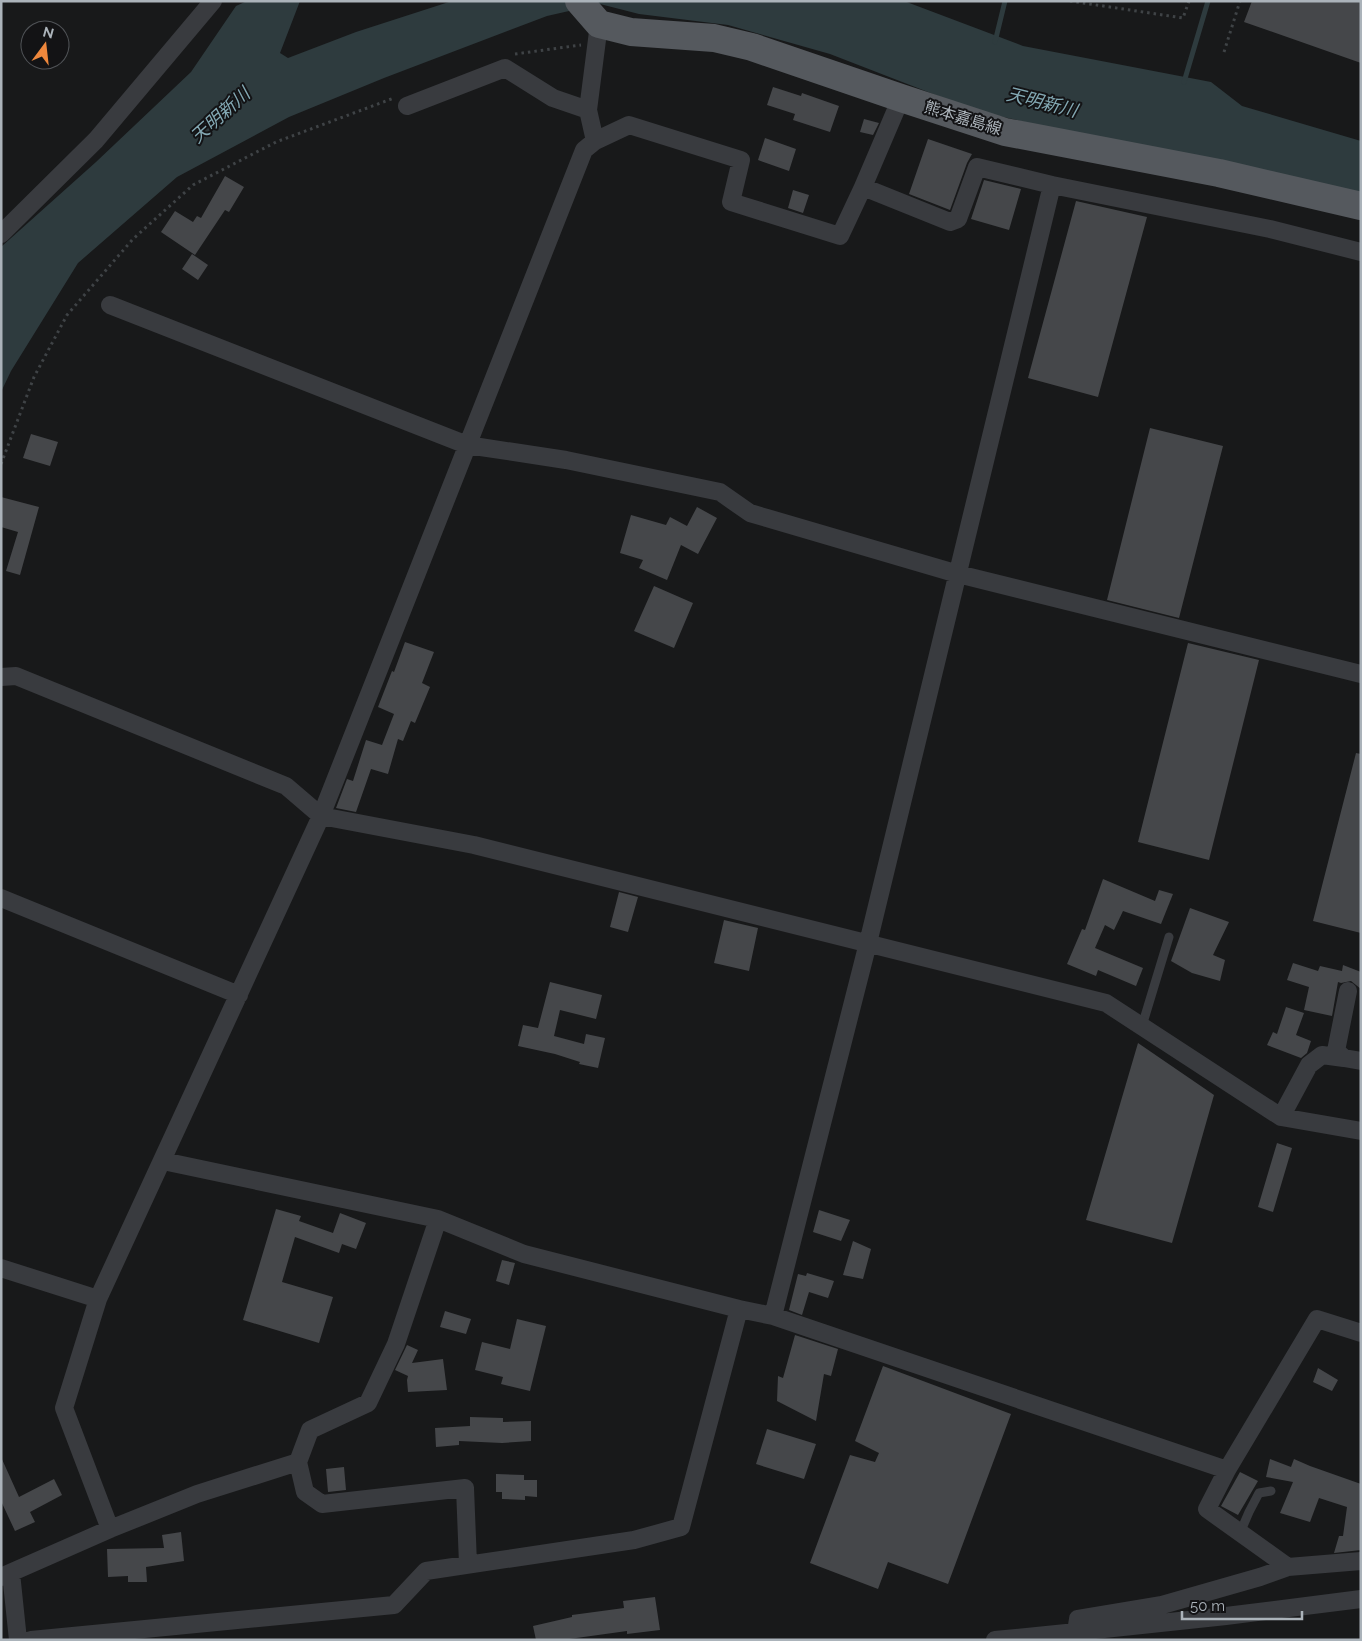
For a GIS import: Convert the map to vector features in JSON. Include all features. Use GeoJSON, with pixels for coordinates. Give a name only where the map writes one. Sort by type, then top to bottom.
{"type":"FeatureCollection","features":[{"type":"Feature","properties":{"kind":"main road"},"geometry":{"type":"LineString","coordinates":[[579,1],[598,33]]}},
{"type":"Feature","properties":{"kind":"main road","name":"熊本嘉島線"},"geometry":{"type":"LineString","coordinates":[[598,33],[631,32],[714,38],[752,47],[1005,132],[1219,173],[1361,206]]}},
{"type":"Feature","properties":{"kind":"street"},"geometry":{"type":"LineString","coordinates":[[1,234],[96,140],[213,1]]}},
{"type":"Feature","properties":{"kind":"street"},"geometry":{"type":"LineString","coordinates":[[595,140],[588,110],[598,33]]}},
{"type":"Feature","properties":{"kind":"street"},"geometry":{"type":"LineString","coordinates":[[402,101],[505,68],[553,98],[588,110]]}},
{"type":"Feature","properties":{"kind":"street"},"geometry":{"type":"LineString","coordinates":[[110,1529],[64,1408],[98,1299],[321,816],[584,150],[595,140],[629,125],[741,160],[731,202],[840,236],[901,98]]}},
{"type":"Feature","properties":{"kind":"street"},"geometry":{"type":"LineString","coordinates":[[863,187],[950,222],[958,219],[977,167],[1052,185],[1270,229],[1361,252]]}},
{"type":"Feature","properties":{"kind":"street"},"geometry":{"type":"LineString","coordinates":[[773,1316],[868,943],[1052,185]]}},
{"type":"Feature","properties":{"kind":"street"},"geometry":{"type":"LineString","coordinates":[[110,305],[467,445],[566,460],[720,492],[750,513],[958,574],[1361,674]]}},
{"type":"Feature","properties":{"kind":"street"},"geometry":{"type":"LineString","coordinates":[[1,677],[16,676],[286,786],[321,816],[474,845],[1106,1003],[1280,1117],[1361,1131]]}},
{"type":"Feature","properties":{"kind":"street"},"geometry":{"type":"LineString","coordinates":[[1,898],[239,995]]}},
{"type":"Feature","properties":{"kind":"street"},"geometry":{"type":"LineString","coordinates":[[1348,991],[1336,1051],[1353,1059]]}},
{"type":"Feature","properties":{"kind":"street"},"geometry":{"type":"LineString","coordinates":[[1280,1117],[1309,1065],[1322,1055],[1353,1059]]}},
{"type":"Feature","properties":{"kind":"street"},"geometry":{"type":"LineString","coordinates":[[163,1160],[438,1218],[524,1254],[773,1316],[1226,1470]]}},
{"type":"Feature","properties":{"kind":"street"},"geometry":{"type":"LineString","coordinates":[[438,1218],[396,1344],[368,1403],[310,1430],[298,1462],[305,1492],[322,1504],[464,1488],[468,1564]]}},
{"type":"Feature","properties":{"kind":"street"},"geometry":{"type":"LineString","coordinates":[[1,1268],[98,1299]]}},
{"type":"Feature","properties":{"kind":"street"},"geometry":{"type":"LineString","coordinates":[[31,1640],[394,1604],[426,1571],[634,1540],[681,1527],[739,1309]]}},
{"type":"Feature","properties":{"kind":"street"},"geometry":{"type":"LineString","coordinates":[[1288,1567],[1207,1510],[1226,1470],[1317,1319],[1361,1333]]}},
{"type":"Feature","properties":{"kind":"street"},"geometry":{"type":"LineString","coordinates":[[18,1640],[6,1575],[110,1529],[197,1494],[298,1462]]}},
{"type":"Feature","properties":{"kind":"street"},"geometry":{"type":"LineString","coordinates":[[1076,1632],[1078,1619],[1162,1605],[1288,1567],[1361,1561]]}},
{"type":"Feature","properties":{"kind":"street"},"geometry":{"type":"LineString","coordinates":[[995,1640],[1226,1616],[1361,1599]]}},
{"type":"Feature","properties":{"kind":"lane"},"geometry":{"type":"LineString","coordinates":[[1142,1026],[1169,937]]}},
{"type":"Feature","properties":{"kind":"lane"},"geometry":{"type":"LineString","coordinates":[[1240,1533],[1259,1493],[1271,1491]]}},
{"type":"Feature","properties":{"kind":"path"},"geometry":{"type":"LineString","coordinates":[[1070,1],[1183,18],[1189,1]]}},
{"type":"Feature","properties":{"kind":"path"},"geometry":{"type":"LineString","coordinates":[[1224,52],[1240,1]]}},
{"type":"Feature","properties":{"kind":"path"},"geometry":{"type":"LineString","coordinates":[[508,56],[598,33]]}},
{"type":"Feature","properties":{"kind":"path"},"geometry":{"type":"LineString","coordinates":[[1,464],[34,377],[67,315],[133,239],[193,185],[276,142],[402,101]]}},
{"type":"Feature","properties":{"kind":"water","name":"天明新川"},"geometry":{"type":"Polygon","coordinates":[[[247,1],[300,1],[280,53],[288,58],[356,32],[452,1],[904,1],[1023,46],[1211,82],[1242,106],[1361,141],[1361,193],[1082,135],[977,111],[830,54],[728,25],[639,14],[600,4],[547,16],[384,78],[289,117],[177,177],[78,263],[11,371],[1,392],[1,247],[96,162],[191,72],[236,6],[247,1]]]}},
{"type":"Feature","properties":{"kind":"building"},"geometry":{"type":"Polygon","coordinates":[[[1252,1],[1361,1],[1361,63],[1244,22],[1252,1]]]}},
{"type":"Feature","properties":{"kind":"building"},"geometry":{"type":"Polygon","coordinates":[[[773,87],[801,96],[802,93],[839,106],[830,132],[793,120],[795,114],[767,105],[773,87]]]}},
{"type":"Feature","properties":{"kind":"building"},"geometry":{"type":"Polygon","coordinates":[[[864,119],[879,123],[873,135],[860,132],[864,119]]]}},
{"type":"Feature","properties":{"kind":"building"},"geometry":{"type":"Polygon","coordinates":[[[765,138],[796,149],[789,171],[758,160],[765,138]]]}},
{"type":"Feature","properties":{"kind":"building"},"geometry":{"type":"Polygon","coordinates":[[[928,139],[972,154],[950,210],[909,194],[928,139]]]}},
{"type":"Feature","properties":{"kind":"building"},"geometry":{"type":"Polygon","coordinates":[[[225,176],[244,187],[229,212],[225,210],[195,255],[161,232],[175,211],[193,222],[197,216],[201,218],[225,176]]]}},
{"type":"Feature","properties":{"kind":"building"},"geometry":{"type":"Polygon","coordinates":[[[984,180],[1021,189],[1009,230],[971,219],[984,180]]]}},
{"type":"Feature","properties":{"kind":"building"},"geometry":{"type":"Polygon","coordinates":[[[793,190],[809,195],[803,213],[788,208],[793,190]]]}},
{"type":"Feature","properties":{"kind":"building"},"geometry":{"type":"Polygon","coordinates":[[[1076,201],[1147,217],[1098,397],[1028,378],[1076,201]]]}},
{"type":"Feature","properties":{"kind":"building"},"geometry":{"type":"Polygon","coordinates":[[[192,254],[208,265],[198,280],[182,269],[192,254]]]}},
{"type":"Feature","properties":{"kind":"building"},"geometry":{"type":"Polygon","coordinates":[[[1150,428],[1223,446],[1179,618],[1107,600],[1150,428]]]}},
{"type":"Feature","properties":{"kind":"building"},"geometry":{"type":"Polygon","coordinates":[[[31,434],[58,442],[50,466],[23,458],[31,434]]]}},
{"type":"Feature","properties":{"kind":"building"},"geometry":{"type":"Polygon","coordinates":[[[1,497],[39,507],[20,575],[6,571],[18,532],[1,527],[1,497]]]}},
{"type":"Feature","properties":{"kind":"building"},"geometry":{"type":"Polygon","coordinates":[[[697,507],[717,518],[698,554],[681,545],[667,580],[639,568],[643,560],[620,553],[631,515],[666,525],[670,517],[687,526],[697,507]]]}},
{"type":"Feature","properties":{"kind":"building"},"geometry":{"type":"Polygon","coordinates":[[[654,586],[693,603],[674,648],[634,631],[654,586]]]}},
{"type":"Feature","properties":{"kind":"building"},"geometry":{"type":"Polygon","coordinates":[[[405,642],[434,652],[422,683],[430,687],[415,723],[411,721],[403,741],[398,739],[388,774],[371,769],[356,812],[336,808],[347,779],[353,781],[366,740],[382,745],[394,714],[378,707],[405,642]]]}},
{"type":"Feature","properties":{"kind":"building"},"geometry":{"type":"Polygon","coordinates":[[[1188,643],[1259,660],[1209,860],[1138,842],[1188,643]]]}},
{"type":"Feature","properties":{"kind":"building"},"geometry":{"type":"Polygon","coordinates":[[[1356,753],[1361,754],[1361,933],[1313,921],[1356,753]]]}},
{"type":"Feature","properties":{"kind":"building"},"geometry":{"type":"Polygon","coordinates":[[[1103,879],[1155,901],[1159,890],[1173,894],[1161,924],[1123,911],[1114,930],[1105,925],[1095,948],[1143,968],[1136,986],[1098,970],[1096,976],[1067,964],[1082,929],[1085,930],[1103,879]]]}},
{"type":"Feature","properties":{"kind":"building"},"geometry":{"type":"Polygon","coordinates":[[[619,892],[638,897],[628,932],[610,927],[619,892]]]}},
{"type":"Feature","properties":{"kind":"building"},"geometry":{"type":"Polygon","coordinates":[[[1190,908],[1229,922],[1213,955],[1225,960],[1220,981],[1192,973],[1171,961],[1190,908]]]}},
{"type":"Feature","properties":{"kind":"building"},"geometry":{"type":"Polygon","coordinates":[[[724,920],[758,928],[749,971],[714,963],[724,920]]]}},
{"type":"Feature","properties":{"kind":"building"},"geometry":{"type":"Polygon","coordinates":[[[1293,963],[1318,971],[1320,966],[1342,971],[1343,965],[1361,972],[1361,989],[1351,981],[1338,982],[1332,1016],[1304,1010],[1309,987],[1287,980],[1293,963]]]}},
{"type":"Feature","properties":{"kind":"building"},"geometry":{"type":"Polygon","coordinates":[[[550,982],[602,995],[596,1019],[560,1010],[554,1036],[584,1044],[586,1034],[605,1038],[598,1068],[579,1064],[580,1062],[555,1054],[518,1046],[523,1025],[538,1028],[550,982]]]}},
{"type":"Feature","properties":{"kind":"building"},"geometry":{"type":"Polygon","coordinates":[[[1286,1007],[1304,1013],[1296,1035],[1311,1041],[1307,1053],[1301,1058],[1267,1045],[1273,1032],[1277,1034],[1286,1007]]]}},
{"type":"Feature","properties":{"kind":"building"},"geometry":{"type":"Polygon","coordinates":[[[1138,1043],[1214,1095],[1172,1243],[1086,1220],[1138,1043]]]}},
{"type":"Feature","properties":{"kind":"building"},"geometry":{"type":"Polygon","coordinates":[[[1277,1143],[1292,1148],[1273,1212],[1258,1207],[1277,1143]]]}},
{"type":"Feature","properties":{"kind":"building"},"geometry":{"type":"Polygon","coordinates":[[[276,1209],[301,1216],[299,1221],[333,1233],[340,1213],[366,1223],[356,1249],[342,1244],[339,1253],[295,1237],[282,1282],[333,1297],[319,1343],[243,1320],[276,1209]]]}},
{"type":"Feature","properties":{"kind":"building"},"geometry":{"type":"Polygon","coordinates":[[[819,1210],[850,1220],[841,1241],[813,1232],[819,1210]]]}},
{"type":"Feature","properties":{"kind":"building"},"geometry":{"type":"Polygon","coordinates":[[[853,1241],[871,1249],[863,1279],[843,1275],[853,1241]]]}},
{"type":"Feature","properties":{"kind":"building"},"geometry":{"type":"Polygon","coordinates":[[[502,1260],[515,1263],[509,1285],[496,1281],[502,1260]]]}},
{"type":"Feature","properties":{"kind":"building"},"geometry":{"type":"Polygon","coordinates":[[[807,1273],[834,1281],[828,1298],[809,1292],[802,1315],[789,1310],[798,1274],[806,1276],[807,1273]]]}},
{"type":"Feature","properties":{"kind":"building"},"geometry":{"type":"Polygon","coordinates":[[[445,1311],[471,1319],[466,1334],[440,1327],[445,1311]]]}},
{"type":"Feature","properties":{"kind":"building"},"geometry":{"type":"Polygon","coordinates":[[[517,1319],[546,1326],[530,1391],[501,1384],[503,1377],[475,1370],[482,1342],[510,1349],[517,1319]]]}},
{"type":"Feature","properties":{"kind":"building"},"geometry":{"type":"Polygon","coordinates":[[[795,1335],[838,1349],[831,1376],[824,1374],[816,1421],[777,1401],[778,1376],[783,1378],[795,1335]]]}},
{"type":"Feature","properties":{"kind":"building"},"geometry":{"type":"Polygon","coordinates":[[[407,1345],[418,1350],[412,1363],[443,1359],[447,1390],[408,1392],[408,1376],[395,1370],[407,1345]]]}},
{"type":"Feature","properties":{"kind":"building"},"geometry":{"type":"Polygon","coordinates":[[[883,1366],[1011,1414],[948,1584],[888,1562],[878,1589],[810,1563],[850,1455],[875,1462],[879,1453],[855,1441],[883,1366]]]}},
{"type":"Feature","properties":{"kind":"building"},"geometry":{"type":"Polygon","coordinates":[[[1318,1368],[1338,1380],[1332,1391],[1313,1382],[1318,1368]]]}},
{"type":"Feature","properties":{"kind":"building"},"geometry":{"type":"Polygon","coordinates":[[[470,1417],[503,1418],[503,1422],[531,1421],[531,1441],[502,1443],[459,1441],[459,1445],[436,1447],[435,1428],[470,1426],[470,1417]]]}},
{"type":"Feature","properties":{"kind":"building"},"geometry":{"type":"Polygon","coordinates":[[[767,1429],[816,1444],[804,1479],[756,1464],[767,1429]]]}},
{"type":"Feature","properties":{"kind":"building"},"geometry":{"type":"Polygon","coordinates":[[[1,1457],[19,1497],[54,1479],[62,1495],[30,1512],[35,1522],[15,1531],[1,1501],[1,1457]]]}},
{"type":"Feature","properties":{"kind":"building"},"geometry":{"type":"Polygon","coordinates":[[[1270,1459],[1291,1467],[1294,1459],[1361,1484],[1361,1550],[1334,1553],[1339,1536],[1343,1536],[1347,1507],[1319,1498],[1310,1522],[1280,1513],[1293,1482],[1266,1477],[1270,1459]]]}},
{"type":"Feature","properties":{"kind":"building"},"geometry":{"type":"Polygon","coordinates":[[[344,1467],[346,1490],[328,1492],[326,1469],[344,1467]]]}},
{"type":"Feature","properties":{"kind":"building"},"geometry":{"type":"Polygon","coordinates":[[[1240,1472],[1258,1481],[1238,1515],[1221,1506],[1240,1472]]]}},
{"type":"Feature","properties":{"kind":"building"},"geometry":{"type":"Polygon","coordinates":[[[496,1474],[524,1475],[524,1480],[537,1480],[537,1497],[525,1496],[525,1500],[502,1499],[502,1492],[496,1492],[496,1474]]]}},
{"type":"Feature","properties":{"kind":"building"},"geometry":{"type":"Polygon","coordinates":[[[181,1532],[184,1561],[146,1567],[147,1582],[128,1582],[128,1576],[108,1577],[107,1549],[164,1548],[162,1535],[181,1532]]]}},
{"type":"Feature","properties":{"kind":"building"},"geometry":{"type":"Polygon","coordinates":[[[655,1597],[660,1630],[627,1634],[627,1631],[562,1640],[536,1640],[533,1626],[572,1617],[572,1615],[624,1608],[623,1601],[655,1597]]]}},
{"type":"Feature","properties":{"kind":"waterway"},"geometry":{"type":"LineString","coordinates":[[995,42],[1005,1]]}},
{"type":"Feature","properties":{"kind":"waterway"},"geometry":{"type":"LineString","coordinates":[[1184,82],[1208,1]]}}]}
